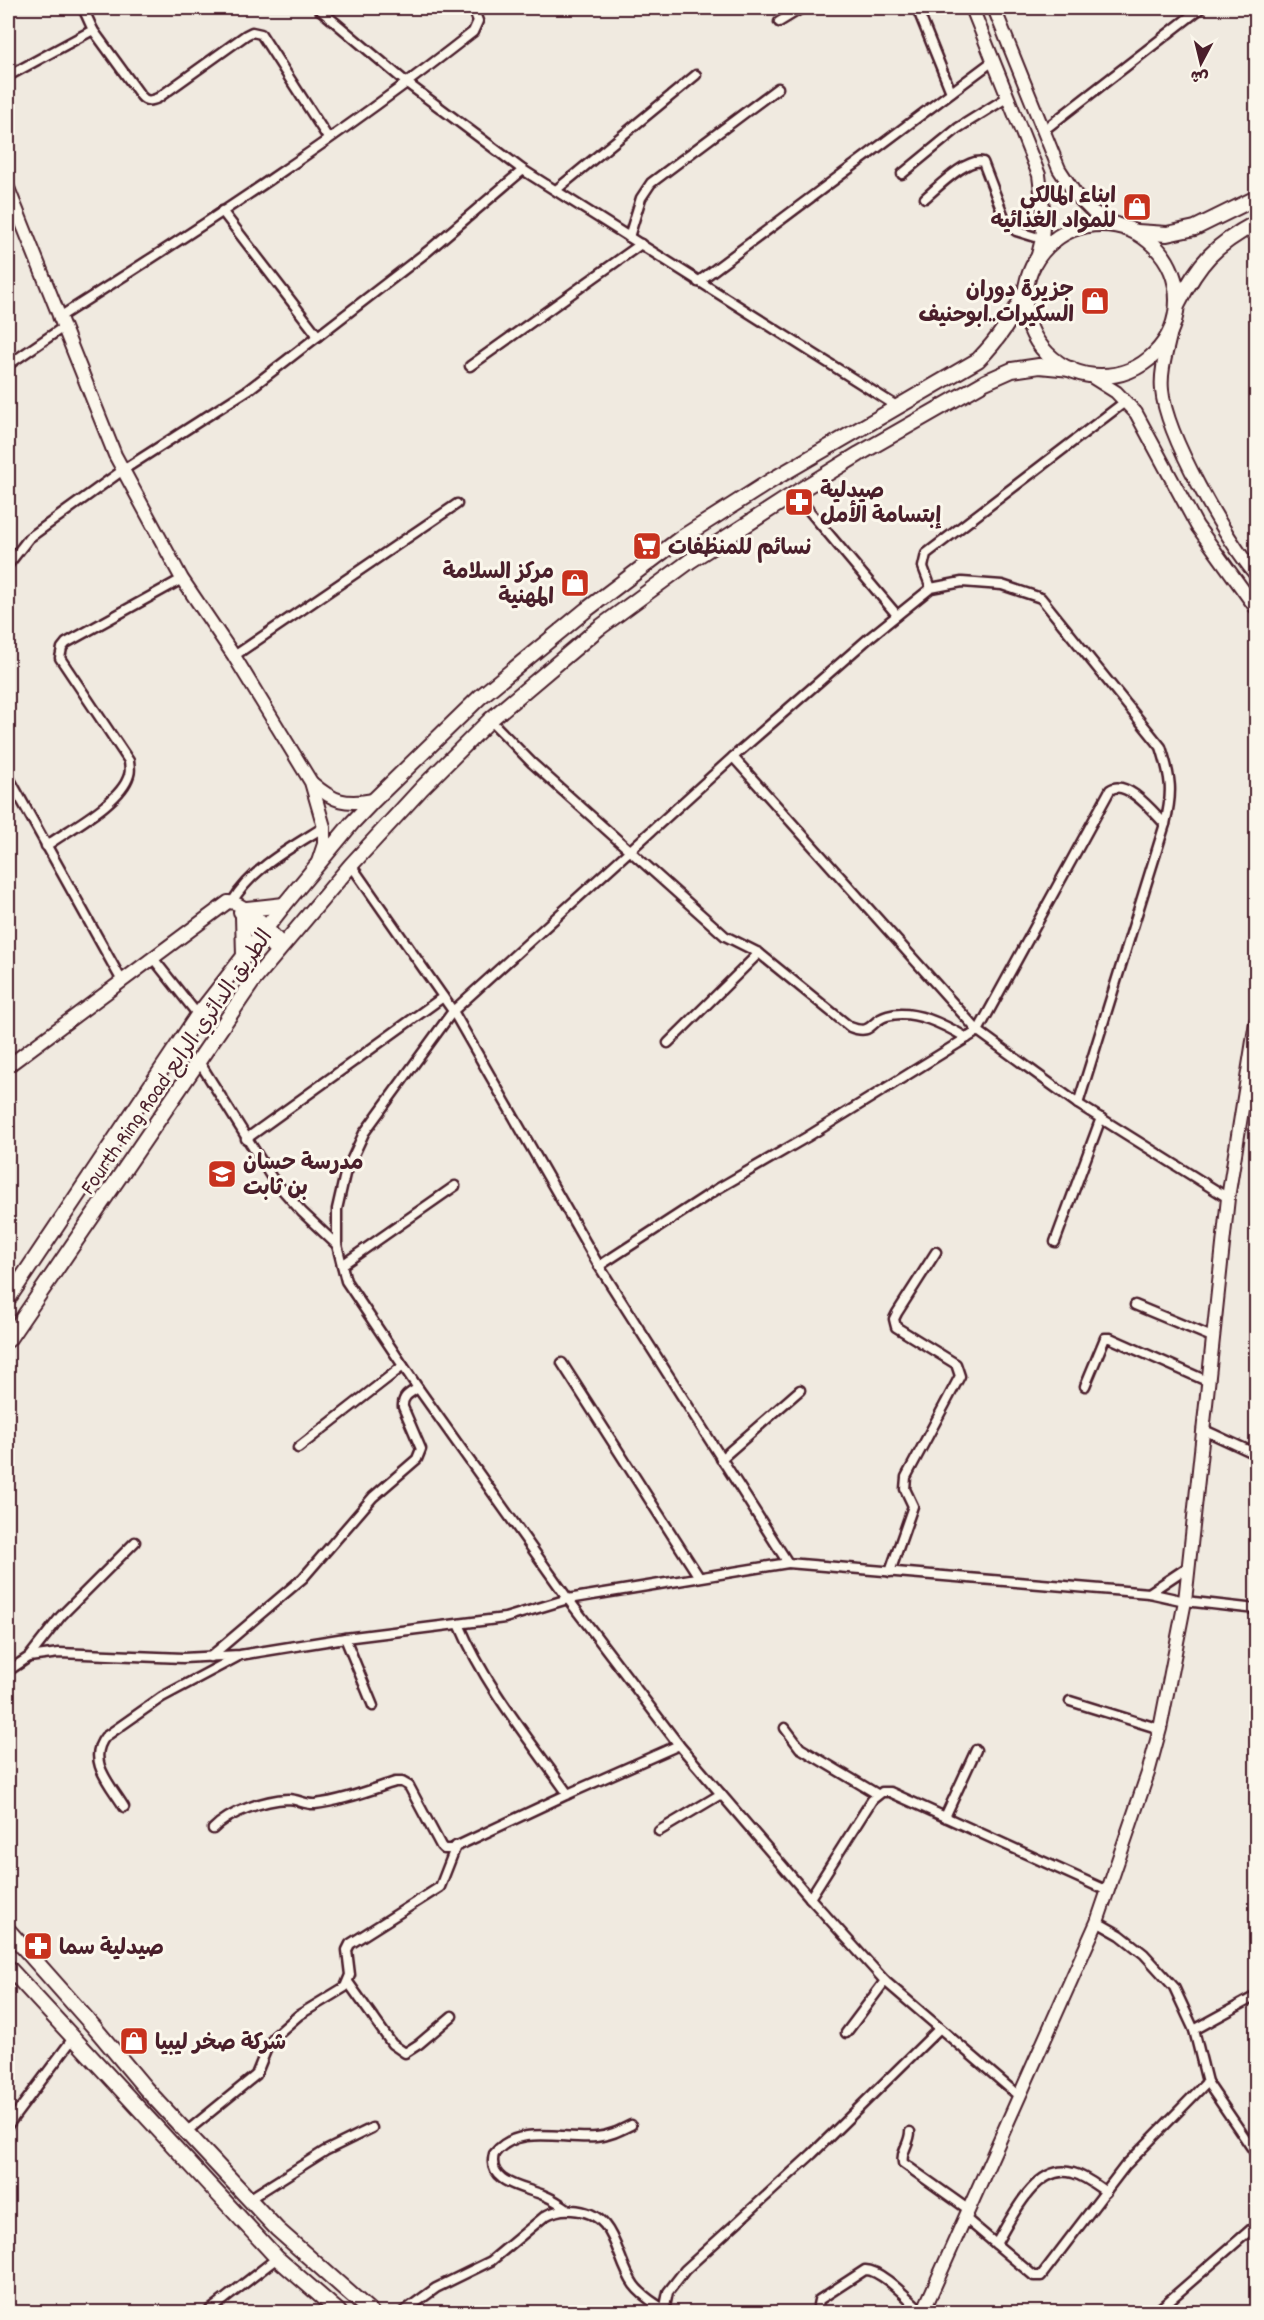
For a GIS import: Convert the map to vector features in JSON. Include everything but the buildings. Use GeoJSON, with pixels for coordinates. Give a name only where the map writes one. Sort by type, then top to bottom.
{"type":"FeatureCollection","features":[{"type":"Feature","properties":{"kind":"main road"},"geometry":{"type":"LineString","coordinates":[[1137,232],[1167,234],[1195,228],[1257,198]]}},
{"type":"Feature","properties":{"kind":"main road"},"geometry":{"type":"LineString","coordinates":[[1025,292],[1028,320],[1041,346],[1054,359],[1071,369],[1089,375],[1106,375],[1138,367],[1162,345],[1171,331],[1178,306],[1193,274],[1232,236],[1257,223]]}},
{"type":"Feature","properties":{"kind":"main road"},"geometry":{"type":"LineString","coordinates":[[9,1291],[198,1014],[284,905],[374,800],[480,697],[586,610],[681,538],[772,480],[978,360],[995,343],[1011,320],[1025,292],[1036,259],[1049,244],[1064,233],[1082,226],[1101,224],[1120,226],[1137,232],[1152,242],[1172,271],[1177,288],[1178,306]]}},
{"type":"Feature","properties":{"kind":"main road","name":"Fourth Ring Road الطريق الدائري الرابع"},"geometry":{"type":"LineString","coordinates":[[8,1340],[198,1060],[279,947],[351,865],[490,720],[618,615],[690,561],[859,454],[985,382],[1012,370],[1039,366],[1071,369]]}},
{"type":"Feature","properties":{"kind":"main road"},"geometry":{"type":"LineString","coordinates":[[244,956],[240,908],[284,905]]}},
{"type":"Feature","properties":{"kind":"main road"},"geometry":{"type":"LineString","coordinates":[[8,1930],[186,2132],[277,2229],[371,2313]]}},
{"type":"Feature","properties":{"kind":"main road"},"geometry":{"type":"LineString","coordinates":[[8,1967],[277,2258],[339,2313]]}},
{"type":"Feature","properties":{"kind":"street"},"geometry":{"type":"LineString","coordinates":[[83,8],[93,30],[141,96],[151,101],[246,34],[257,32],[261,34],[328,138]]}},
{"type":"Feature","properties":{"kind":"street"},"geometry":{"type":"LineString","coordinates":[[318,8],[407,84],[523,170],[898,407]]}},
{"type":"Feature","properties":{"kind":"street"},"geometry":{"type":"LineString","coordinates":[[8,365],[60,323],[407,84],[472,32],[478,21],[473,8]]}},
{"type":"Feature","properties":{"kind":"street"},"geometry":{"type":"LineString","coordinates":[[779,22],[802,8]]}},
{"type":"Feature","properties":{"kind":"street"},"geometry":{"type":"LineString","coordinates":[[917,8],[951,92]]}},
{"type":"Feature","properties":{"kind":"street"},"geometry":{"type":"LineString","coordinates":[[972,8],[1039,175],[1044,216],[1042,239],[1036,259]]}},
{"type":"Feature","properties":{"kind":"street"},"geometry":{"type":"LineString","coordinates":[[994,8],[1059,169],[1076,195],[1093,212],[1120,226]]}},
{"type":"Feature","properties":{"kind":"street"},"geometry":{"type":"LineString","coordinates":[[1044,130],[1201,8]]}},
{"type":"Feature","properties":{"kind":"street"},"geometry":{"type":"LineString","coordinates":[[8,76],[93,30]]}},
{"type":"Feature","properties":{"kind":"street"},"geometry":{"type":"LineString","coordinates":[[698,282],[993,61]]}},
{"type":"Feature","properties":{"kind":"street"},"geometry":{"type":"LineString","coordinates":[[556,190],[696,75]]}},
{"type":"Feature","properties":{"kind":"street"},"geometry":{"type":"LineString","coordinates":[[629,237],[641,198],[651,183],[778,88]]}},
{"type":"Feature","properties":{"kind":"street"},"geometry":{"type":"LineString","coordinates":[[902,174],[958,128],[1008,97]]}},
{"type":"Feature","properties":{"kind":"street"},"geometry":{"type":"LineString","coordinates":[[925,198],[969,163],[978,160],[983,162],[1006,222],[1016,231],[1042,239]]}},
{"type":"Feature","properties":{"kind":"street"},"geometry":{"type":"LineString","coordinates":[[8,565],[29,538],[123,470],[248,390],[428,251],[523,170]]}},
{"type":"Feature","properties":{"kind":"street"},"geometry":{"type":"LineString","coordinates":[[8,188],[60,323],[123,470],[182,579],[234,656],[311,782],[324,827],[324,844],[317,864]]}},
{"type":"Feature","properties":{"kind":"street"},"geometry":{"type":"LineString","coordinates":[[222,211],[318,336]]}},
{"type":"Feature","properties":{"kind":"street"},"geometry":{"type":"LineString","coordinates":[[470,366],[640,244]]}},
{"type":"Feature","properties":{"kind":"street"},"geometry":{"type":"LineString","coordinates":[[1171,331],[1162,374],[1162,390],[1174,431],[1217,517],[1257,574]]}},
{"type":"Feature","properties":{"kind":"street"},"geometry":{"type":"LineString","coordinates":[[1089,375],[1116,392],[1141,421],[1197,526],[1257,608]]}},
{"type":"Feature","properties":{"kind":"street"},"geometry":{"type":"LineString","coordinates":[[931,588],[923,567],[926,554],[1126,401]]}},
{"type":"Feature","properties":{"kind":"street"},"geometry":{"type":"LineString","coordinates":[[795,494],[897,615]]}},
{"type":"Feature","properties":{"kind":"street"},"geometry":{"type":"LineString","coordinates":[[234,656],[457,504]]}},
{"type":"Feature","properties":{"kind":"street"},"geometry":{"type":"LineString","coordinates":[[46,846],[112,800],[125,785],[130,772],[129,761],[60,658],[62,648],[66,643],[182,579]]}},
{"type":"Feature","properties":{"kind":"street"},"geometry":{"type":"LineString","coordinates":[[1020,2097],[885,1981],[679,1746],[568,1599],[418,1388],[346,1281],[337,1245],[337,1209],[345,1174],[364,1133],[453,1011],[733,758],[897,615],[931,588],[962,582],[1002,585],[1041,598],[1161,747],[1169,772],[1171,799],[1165,824],[1078,1104]]}},
{"type":"Feature","properties":{"kind":"street"},"geometry":{"type":"LineString","coordinates":[[490,720],[532,763],[725,936],[759,953],[850,1027],[860,1030],[870,1029],[884,1017],[899,1014],[926,1018],[947,1026],[967,1038]]}},
{"type":"Feature","properties":{"kind":"street"},"geometry":{"type":"LineString","coordinates":[[733,758],[978,1031],[1078,1104],[1228,1198]]}},
{"type":"Feature","properties":{"kind":"street"},"geometry":{"type":"LineString","coordinates":[[8,776],[122,981]]}},
{"type":"Feature","properties":{"kind":"street"},"geometry":{"type":"LineString","coordinates":[[311,782],[328,797],[341,802],[374,800]]}},
{"type":"Feature","properties":{"kind":"street"},"geometry":{"type":"LineString","coordinates":[[599,1266],[719,1188],[807,1137],[978,1031],[1110,790],[1121,786],[1130,790],[1165,824]]}},
{"type":"Feature","properties":{"kind":"street"},"geometry":{"type":"LineString","coordinates":[[240,908],[241,889],[268,865],[324,827]]}},
{"type":"Feature","properties":{"kind":"street"},"geometry":{"type":"LineString","coordinates":[[351,865],[453,1011],[599,1266],[788,1563]]}},
{"type":"Feature","properties":{"kind":"street"},"geometry":{"type":"LineString","coordinates":[[8,1066],[221,905],[240,908],[279,947]]}},
{"type":"Feature","properties":{"kind":"street"},"geometry":{"type":"LineString","coordinates":[[668,1043],[759,953]]}},
{"type":"Feature","properties":{"kind":"street"},"geometry":{"type":"LineString","coordinates":[[152,957],[198,1014]]}},
{"type":"Feature","properties":{"kind":"street"},"geometry":{"type":"LineString","coordinates":[[246,1139],[443,997]]}},
{"type":"Feature","properties":{"kind":"street"},"geometry":{"type":"LineString","coordinates":[[821,2313],[818,2306],[819,2301],[865,2270],[881,2276],[923,2312],[1020,2097],[1108,1892],[1148,1773],[1160,1729],[1185,1601],[1228,1198],[1257,1022]]}},
{"type":"Feature","properties":{"kind":"street"},"geometry":{"type":"LineString","coordinates":[[198,1060],[272,1178],[302,1212],[337,1245]]}},
{"type":"Feature","properties":{"kind":"street"},"geometry":{"type":"LineString","coordinates":[[1055,1242],[1101,1118]]}},
{"type":"Feature","properties":{"kind":"street"},"geometry":{"type":"LineString","coordinates":[[342,1265],[455,1185]]}},
{"type":"Feature","properties":{"kind":"street"},"geometry":{"type":"LineString","coordinates":[[891,1572],[913,1506],[905,1489],[906,1477],[960,1376],[956,1364],[896,1327],[894,1323],[897,1313],[936,1252]]}},
{"type":"Feature","properties":{"kind":"street"},"geometry":{"type":"LineString","coordinates":[[1135,1305],[1212,1337]]}},
{"type":"Feature","properties":{"kind":"street"},"geometry":{"type":"LineString","coordinates":[[1085,1386],[1105,1338],[1110,1338],[1207,1381]]}},
{"type":"Feature","properties":{"kind":"street"},"geometry":{"type":"LineString","coordinates":[[562,1363],[699,1577]]}},
{"type":"Feature","properties":{"kind":"street"},"geometry":{"type":"LineString","coordinates":[[298,1448],[403,1366]]}},
{"type":"Feature","properties":{"kind":"street"},"geometry":{"type":"LineString","coordinates":[[210,1657],[303,1578],[373,1497],[417,1459],[421,1449],[403,1402],[404,1397],[418,1388]]}},
{"type":"Feature","properties":{"kind":"street"},"geometry":{"type":"LineString","coordinates":[[721,1459],[800,1390]]}},
{"type":"Feature","properties":{"kind":"street"},"geometry":{"type":"LineString","coordinates":[[1202,1429],[1257,1454]]}},
{"type":"Feature","properties":{"kind":"street"},"geometry":{"type":"LineString","coordinates":[[8,1671],[29,1657],[60,1616],[135,1542]]}},
{"type":"Feature","properties":{"kind":"street"},"geometry":{"type":"LineString","coordinates":[[29,1657],[59,1653],[183,1658],[240,1655],[345,1638],[505,1618],[568,1599],[788,1563],[1149,1593],[1185,1601],[1257,1609]]}},
{"type":"Feature","properties":{"kind":"street"},"geometry":{"type":"LineString","coordinates":[[1149,1593],[1188,1567]]}},
{"type":"Feature","properties":{"kind":"street"},"geometry":{"type":"LineString","coordinates":[[459,1624],[471,1652],[491,1685],[568,1794]]}},
{"type":"Feature","properties":{"kind":"street"},"geometry":{"type":"LineString","coordinates":[[345,1638],[373,1706]]}},
{"type":"Feature","properties":{"kind":"street"},"geometry":{"type":"LineString","coordinates":[[123,1807],[98,1765],[99,1746],[105,1737],[162,1697],[240,1655]]}},
{"type":"Feature","properties":{"kind":"street"},"geometry":{"type":"LineString","coordinates":[[1070,1701],[1160,1729]]}},
{"type":"Feature","properties":{"kind":"street"},"geometry":{"type":"LineString","coordinates":[[785,1728],[800,1748],[877,1794]]}},
{"type":"Feature","properties":{"kind":"street"},"geometry":{"type":"LineString","coordinates":[[213,1829],[237,1811],[286,1799],[316,1804],[402,1782],[411,1789],[441,1846],[447,1849],[679,1746]]}},
{"type":"Feature","properties":{"kind":"street"},"geometry":{"type":"LineString","coordinates":[[945,1817],[976,1750]]}},
{"type":"Feature","properties":{"kind":"street"},"geometry":{"type":"LineString","coordinates":[[810,1898],[877,1794],[882,1792],[890,1792],[1108,1892]]}},
{"type":"Feature","properties":{"kind":"street"},"geometry":{"type":"LineString","coordinates":[[659,1832],[720,1794]]}},
{"type":"Feature","properties":{"kind":"street"},"geometry":{"type":"LineString","coordinates":[[186,2132],[256,2075],[274,2037],[299,2015],[339,1991],[348,1982],[350,1976],[347,1950],[350,1944],[440,1887],[456,1846]]}},
{"type":"Feature","properties":{"kind":"street"},"geometry":{"type":"LineString","coordinates":[[1097,1922],[1120,1935],[1162,1972],[1174,1987],[1194,2030],[1207,2082],[1257,2154]]}},
{"type":"Feature","properties":{"kind":"street"},"geometry":{"type":"LineString","coordinates":[[846,2033],[885,1981]]}},
{"type":"Feature","properties":{"kind":"street"},"geometry":{"type":"LineString","coordinates":[[348,1982],[392,2044],[405,2053],[452,2016]]}},
{"type":"Feature","properties":{"kind":"street"},"geometry":{"type":"LineString","coordinates":[[1194,2030],[1257,1996]]}},
{"type":"Feature","properties":{"kind":"street"},"geometry":{"type":"LineString","coordinates":[[403,2313],[436,2288],[491,2262],[551,2212],[568,2210],[593,2215],[606,2227],[613,2237],[633,2283],[643,2295],[664,2311],[668,2292],[685,2270],[812,2154],[939,2029]]}},
{"type":"Feature","properties":{"kind":"street"},"geometry":{"type":"LineString","coordinates":[[8,2125],[74,2037]]}},
{"type":"Feature","properties":{"kind":"street"},"geometry":{"type":"LineString","coordinates":[[910,2132],[902,2157],[903,2163],[967,2214],[996,2244],[1034,2276],[1041,2276],[1125,2166],[1207,2082]]}},
{"type":"Feature","properties":{"kind":"street"},"geometry":{"type":"LineString","coordinates":[[568,2210],[544,2195],[507,2182],[494,2169],[492,2163],[494,2154],[504,2145],[525,2136],[597,2138],[611,2135],[631,2125]]}},
{"type":"Feature","properties":{"kind":"street"},"geometry":{"type":"LineString","coordinates":[[249,2199],[325,2151],[372,2128]]}},
{"type":"Feature","properties":{"kind":"street"},"geometry":{"type":"LineString","coordinates":[[996,2244],[1029,2190],[1054,2173],[1074,2173],[1106,2192]]}},
{"type":"Feature","properties":{"kind":"street"},"geometry":{"type":"LineString","coordinates":[[1156,2313],[1256,2226]]}},
{"type":"Feature","properties":{"kind":"street"},"geometry":{"type":"LineString","coordinates":[[208,2313],[277,2258]]}},
{"type":"Feature","properties":{"kind":"place","name":"ابناء المالكي للمواد الغذائيه"},"geometry":{"type":"Point","coordinates":[1137,207]}},
{"type":"Feature","properties":{"kind":"place","name":"جزيرة دوران السكيرات..ابوحنيف"},"geometry":{"type":"Point","coordinates":[1095,301]}},
{"type":"Feature","properties":{"kind":"place","name":"صيدلية إبتسامة الأمل"},"geometry":{"type":"Point","coordinates":[799,502]}},
{"type":"Feature","properties":{"kind":"place","name":"نسائم للمنظفات"},"geometry":{"type":"Point","coordinates":[647,546]}},
{"type":"Feature","properties":{"kind":"place","name":"مركز السلامة المهنية"},"geometry":{"type":"Point","coordinates":[575,583]}},
{"type":"Feature","properties":{"kind":"place","name":"مدرسة حسان بن ثابت"},"geometry":{"type":"Point","coordinates":[222,1174]}},
{"type":"Feature","properties":{"kind":"place","name":"صيدلية سما"},"geometry":{"type":"Point","coordinates":[38,1946]}},
{"type":"Feature","properties":{"kind":"place","name":"شركة صخر ليبيا"},"geometry":{"type":"Point","coordinates":[134,2041]}}]}
